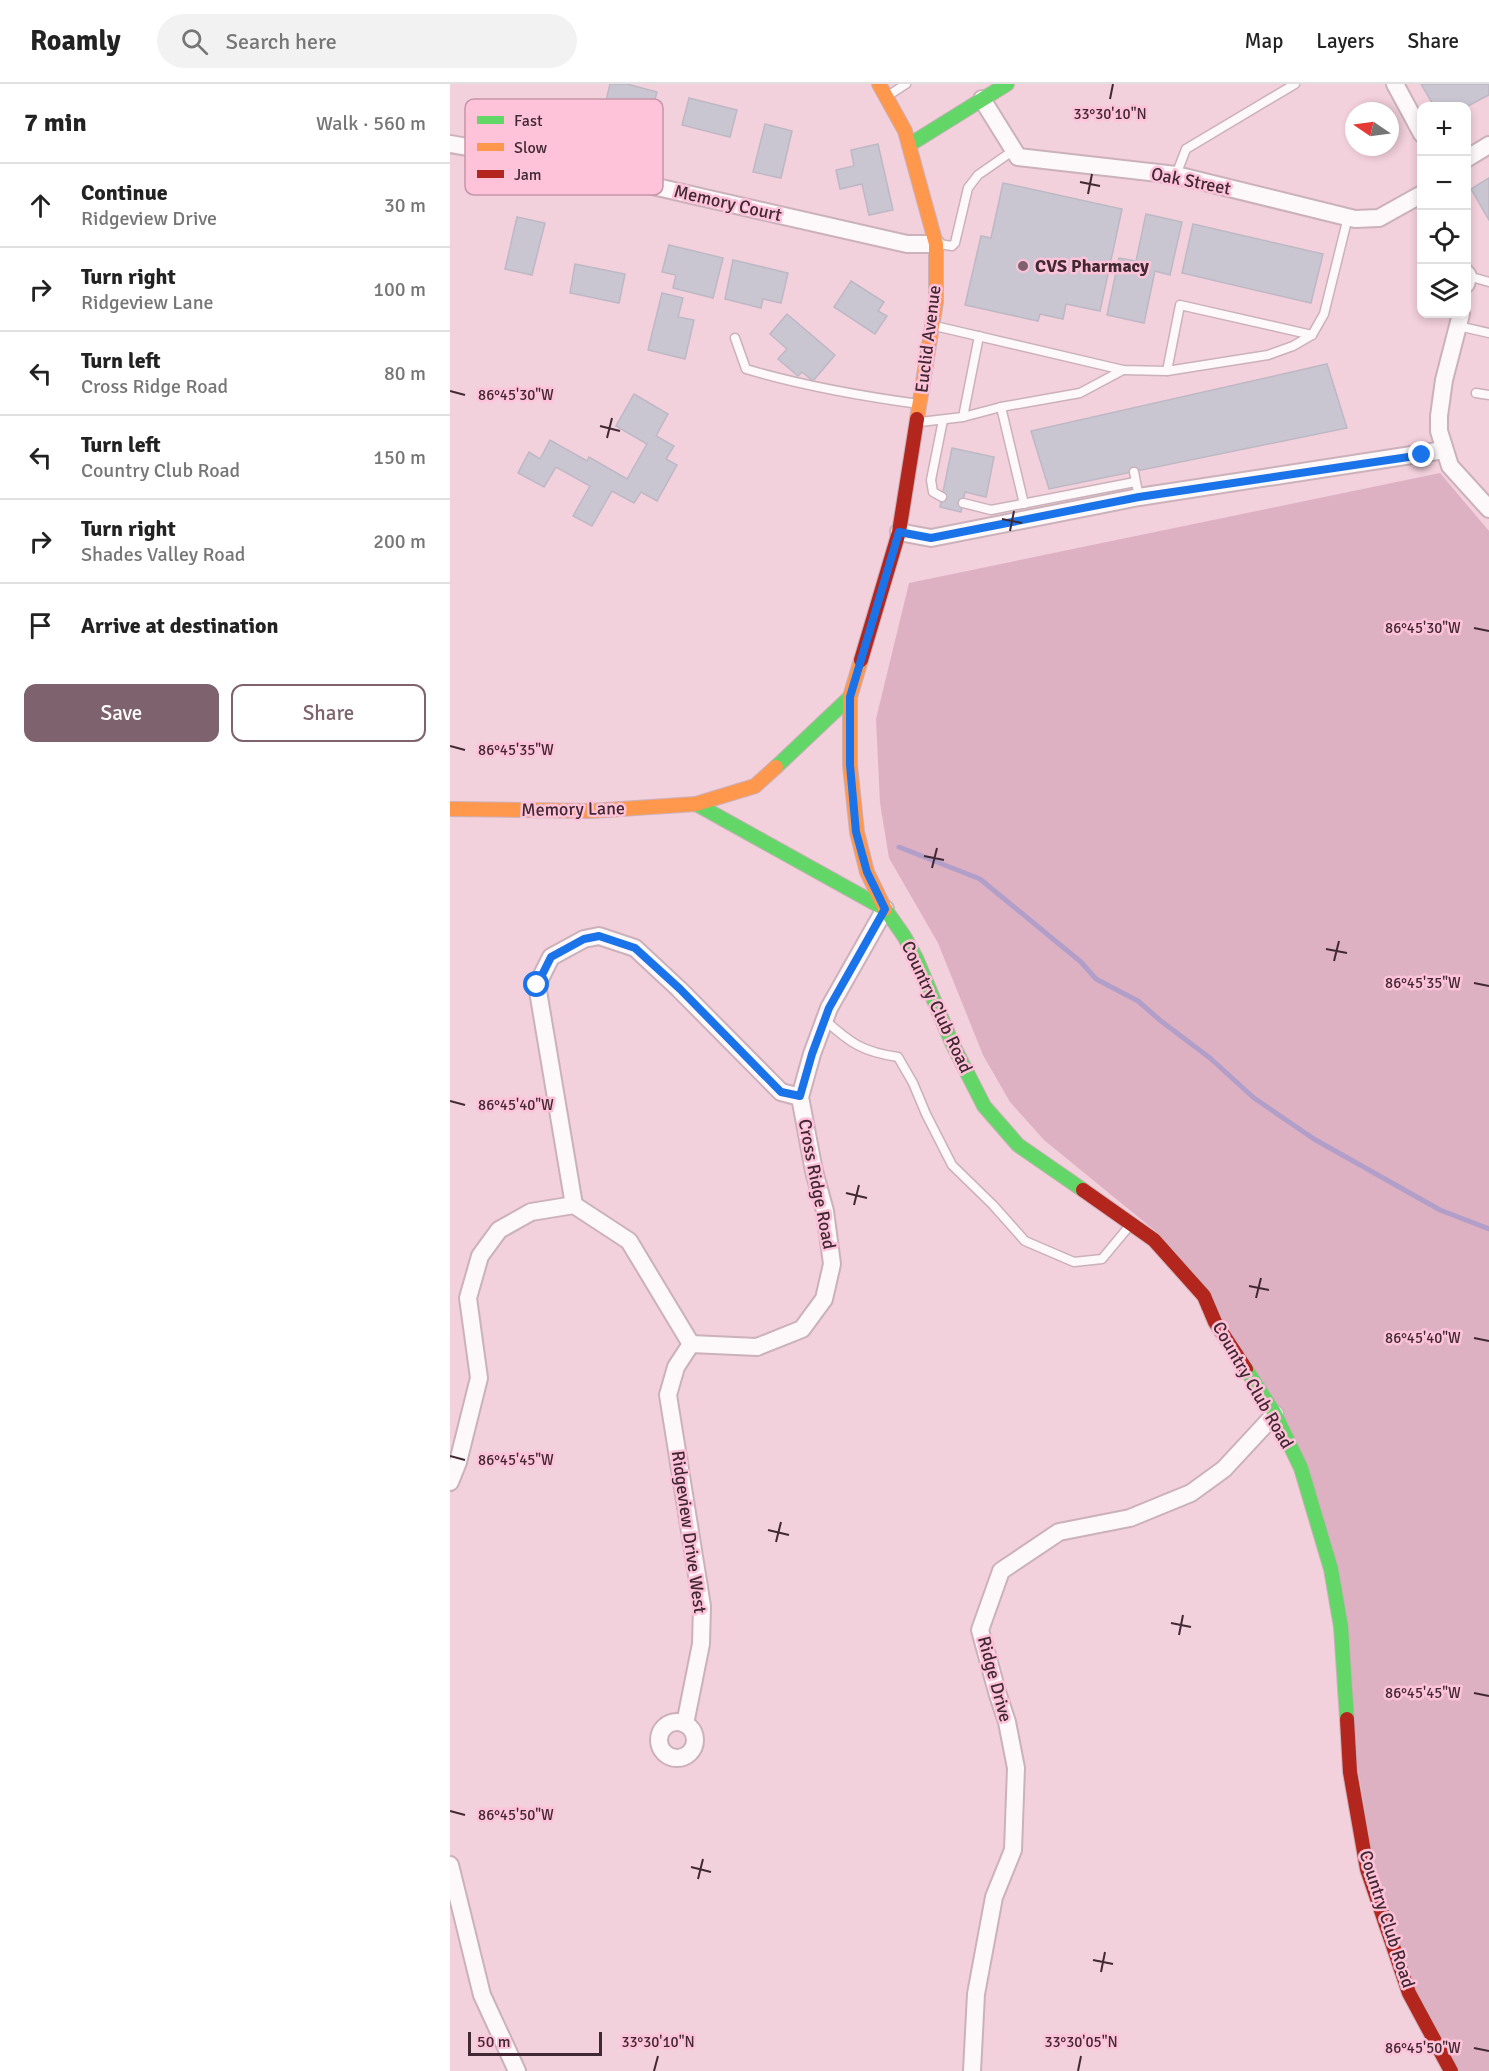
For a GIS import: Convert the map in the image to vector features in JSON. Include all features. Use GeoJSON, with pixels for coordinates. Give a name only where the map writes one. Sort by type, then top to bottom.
{"type":"FeatureCollection","features":[{"type":"Feature","properties":{"kind":"street"},"geometry":{"type":"LineString","coordinates":[[1395,84],[1417,125]]}},
{"type":"Feature","properties":{"kind":"street"},"geometry":{"type":"LineString","coordinates":[[909,146],[1000,86]]}},
{"type":"Feature","properties":{"kind":"street","name":"Euclid Avenue"},"geometry":{"type":"LineString","coordinates":[[882,90],[905,131],[936,244],[936,302],[899,532]]}},
{"type":"Feature","properties":{"kind":"street"},"geometry":{"type":"LineString","coordinates":[[982,99],[1014,150]]}},
{"type":"Feature","properties":{"kind":"street","name":"Memory Court"},"geometry":{"type":"LineString","coordinates":[[450,144],[465,147]]}},
{"type":"Feature","properties":{"kind":"street"},"geometry":{"type":"LineString","coordinates":[[1471,156],[1489,145]]}},
{"type":"Feature","properties":{"kind":"street","name":"Oak Street"},"geometry":{"type":"LineString","coordinates":[[1014,150],[1018,157],[1176,175],[1355,219],[1379,219],[1417,197]]}},
{"type":"Feature","properties":{"kind":"street","name":"Memory Court"},"geometry":{"type":"LineString","coordinates":[[663,189],[907,244],[936,244]]}},
{"type":"Feature","properties":{"kind":"street"},"geometry":{"type":"LineString","coordinates":[[1459,320],[1444,380],[1439,431],[1450,466],[1489,509]]}},
{"type":"Feature","properties":{"kind":"street"},"geometry":{"type":"LineString","coordinates":[[899,532],[931,538],[1137,489],[1444,450]]}},
{"type":"Feature","properties":{"kind":"street","name":"Country Club Road"},"geometry":{"type":"LineString","coordinates":[[899,532],[850,697],[850,765],[856,832],[867,872],[885,909],[904,936],[915,957],[952,1043],[984,1106],[1018,1145],[1154,1240],[1204,1296],[1215,1322],[1275,1414],[1301,1468],[1331,1569],[1341,1627],[1350,1772],[1367,1869],[1409,1993],[1451,2071]]}},
{"type":"Feature","properties":{"kind":"street"},"geometry":{"type":"LineString","coordinates":[[696,804],[755,786],[850,697]]}},
{"type":"Feature","properties":{"kind":"street","name":"Country Club Road"},"geometry":{"type":"LineString","coordinates":[[696,804],[885,909]]}},
{"type":"Feature","properties":{"kind":"street","name":"Memory Lane"},"geometry":{"type":"LineString","coordinates":[[450,808],[591,811],[696,804]]}},
{"type":"Feature","properties":{"kind":"street","name":"Cross Ridge Road"},"geometry":{"type":"LineString","coordinates":[[691,1344],[757,1347],[802,1329],[824,1299],[832,1264],[825,1210],[814,1171],[800,1096],[829,1008],[885,909]]}},
{"type":"Feature","properties":{"kind":"street"},"geometry":{"type":"LineString","coordinates":[[574,1205],[537,985],[551,957],[584,939],[599,936],[635,948],[680,989],[781,1092],[800,1096]]}},
{"type":"Feature","properties":{"kind":"street"},"geometry":{"type":"LineString","coordinates":[[450,1482],[458,1462],[479,1378],[468,1298],[480,1256],[499,1230],[531,1212],[574,1205],[629,1241],[691,1344]]}},
{"type":"Feature","properties":{"kind":"street","name":"Ridgeview Drive West"},"geometry":{"type":"LineString","coordinates":[[684,1724],[701,1644],[702,1606],[668,1395],[676,1367],[691,1344]]}},
{"type":"Feature","properties":{"kind":"street","name":"Ridge Drive"},"geometry":{"type":"LineString","coordinates":[[972,2071],[976,1994],[994,1897],[1013,1850],[1016,1768],[1007,1722],[980,1630],[1001,1571],[1059,1532],[1130,1518],[1191,1493],[1224,1468],[1275,1414]]}},
{"type":"Feature","properties":{"kind":"street"},"geometry":{"type":"LineString","coordinates":[[450,1865],[482,1995],[517,2071]]}},
{"type":"Feature","properties":{"kind":"lane"},"geometry":{"type":"LineString","coordinates":[[882,90],[906,84]]}},
{"type":"Feature","properties":{"kind":"lane"},"geometry":{"type":"LineString","coordinates":[[1176,175],[1185,149],[1295,84]]}},
{"type":"Feature","properties":{"kind":"lane"},"geometry":{"type":"LineString","coordinates":[[936,244],[952,246],[955,243],[968,188],[978,175],[1014,150]]}},
{"type":"Feature","properties":{"kind":"lane"},"geometry":{"type":"LineString","coordinates":[[932,325],[1122,370],[1167,371],[1268,356],[1312,335],[1324,314],[1348,217]]}},
{"type":"Feature","properties":{"kind":"lane"},"geometry":{"type":"LineString","coordinates":[[1471,279],[1489,282]]}},
{"type":"Feature","properties":{"kind":"lane"},"geometry":{"type":"LineString","coordinates":[[1167,371],[1180,305],[1312,335]]}},
{"type":"Feature","properties":{"kind":"lane"},"geometry":{"type":"LineString","coordinates":[[1459,320],[1489,333]]}},
{"type":"Feature","properties":{"kind":"lane"},"geometry":{"type":"LineString","coordinates":[[963,417],[979,336]]}},
{"type":"Feature","properties":{"kind":"lane"},"geometry":{"type":"LineString","coordinates":[[735,338],[746,369],[792,383],[920,404]]}},
{"type":"Feature","properties":{"kind":"lane"},"geometry":{"type":"LineString","coordinates":[[916,422],[963,417],[1001,407],[1080,393],[1122,370]]}},
{"type":"Feature","properties":{"kind":"lane"},"geometry":{"type":"LineString","coordinates":[[1476,393],[1489,395]]}},
{"type":"Feature","properties":{"kind":"lane"},"geometry":{"type":"LineString","coordinates":[[1001,407],[1024,504]]}},
{"type":"Feature","properties":{"kind":"lane"},"geometry":{"type":"LineString","coordinates":[[942,497],[933,492],[931,480],[944,420]]}},
{"type":"Feature","properties":{"kind":"lane"},"geometry":{"type":"LineString","coordinates":[[963,503],[991,510],[1137,489],[1134,472]]}},
{"type":"Feature","properties":{"kind":"lane"},"geometry":{"type":"LineString","coordinates":[[825,1020],[849,1042],[877,1054],[897,1057],[913,1083],[952,1165],[993,1205],[1025,1241],[1074,1262],[1102,1259],[1131,1224]]}},
{"type":"Feature","properties":{"kind":"shaded area"},"geometry":{"type":"Polygon","coordinates":[[[1440,473],[1489,531],[1489,2071],[1459,2071],[1416,1990],[1374,1867],[1308,1466],[1159,1234],[1044,1140],[1010,1102],[983,1055],[938,943],[889,858],[880,803],[876,719],[909,583],[1440,473]]]}},
{"type":"Feature","properties":{"kind":"building"},"geometry":{"type":"Polygon","coordinates":[[[610,84],[627,84],[657,92],[655,99],[606,99],[610,84]]]}},
{"type":"Feature","properties":{"kind":"building"},"geometry":{"type":"Polygon","coordinates":[[[1421,84],[1489,84],[1489,95],[1471,104],[1471,102],[1432,102],[1421,84]]]}},
{"type":"Feature","properties":{"kind":"building"},"geometry":{"type":"Polygon","coordinates":[[[689,98],[737,110],[730,137],[682,125],[689,98]]]}},
{"type":"Feature","properties":{"kind":"building"},"geometry":{"type":"Polygon","coordinates":[[[765,124],[792,131],[781,178],[753,172],[765,124]]]}},
{"type":"Feature","properties":{"kind":"building"},"geometry":{"type":"Polygon","coordinates":[[[878,144],[893,210],[869,215],[862,184],[840,189],[836,170],[854,166],[851,150],[878,144]]]}},
{"type":"Feature","properties":{"kind":"building"},"geometry":{"type":"Polygon","coordinates":[[[1489,178],[1489,220],[1471,189],[1489,178]]]}},
{"type":"Feature","properties":{"kind":"building"},"geometry":{"type":"Polygon","coordinates":[[[1003,183],[1122,209],[1100,311],[1066,304],[1063,319],[1040,314],[1038,321],[965,305],[981,236],[991,238],[1003,183]]]}},
{"type":"Feature","properties":{"kind":"building"},"geometry":{"type":"Polygon","coordinates":[[[1146,214],[1182,222],[1170,275],[1155,271],[1144,323],[1107,315],[1119,258],[1136,261],[1146,214]]]}},
{"type":"Feature","properties":{"kind":"building"},"geometry":{"type":"Polygon","coordinates":[[[517,217],[545,223],[532,275],[505,269],[517,217]]]}},
{"type":"Feature","properties":{"kind":"building"},"geometry":{"type":"Polygon","coordinates":[[[1193,224],[1323,254],[1311,303],[1182,273],[1193,224]]]}},
{"type":"Feature","properties":{"kind":"building"},"geometry":{"type":"Polygon","coordinates":[[[669,245],[723,258],[713,298],[673,288],[676,275],[662,272],[669,245]]]}},
{"type":"Feature","properties":{"kind":"building"},"geometry":{"type":"Polygon","coordinates":[[[733,260],[788,273],[781,303],[763,299],[761,308],[725,299],[733,260]]]}},
{"type":"Feature","properties":{"kind":"building"},"geometry":{"type":"Polygon","coordinates":[[[575,264],[625,274],[619,303],[570,293],[575,264]]]}},
{"type":"Feature","properties":{"kind":"building"},"geometry":{"type":"Polygon","coordinates":[[[851,281],[884,302],[878,311],[887,316],[875,334],[834,307],[851,281]]]}},
{"type":"Feature","properties":{"kind":"building"},"geometry":{"type":"Polygon","coordinates":[[[662,293],[683,298],[678,317],[694,320],[685,359],[648,350],[662,293]]]}},
{"type":"Feature","properties":{"kind":"building"},"geometry":{"type":"Polygon","coordinates":[[[787,314],[835,355],[813,381],[802,372],[798,376],[778,359],[787,349],[770,334],[787,314]]]}},
{"type":"Feature","properties":{"kind":"building"},"geometry":{"type":"Polygon","coordinates":[[[1327,364],[1347,428],[1049,489],[1031,431],[1327,364]]]}},
{"type":"Feature","properties":{"kind":"building"},"geometry":{"type":"Polygon","coordinates":[[[634,394],[668,414],[656,436],[674,446],[666,459],[677,465],[657,501],[641,492],[634,503],[612,491],[592,526],[573,516],[590,486],[556,467],[544,487],[518,473],[529,452],[540,459],[550,440],[587,461],[589,457],[627,479],[647,444],[616,426],[634,394]]]}},
{"type":"Feature","properties":{"kind":"building"},"geometry":{"type":"Polygon","coordinates":[[[952,448],[994,457],[986,497],[965,492],[961,512],[940,507],[952,448]]]}},
{"type":"Feature","properties":{"kind":"waterway"},"geometry":{"type":"LineString","coordinates":[[899,847],[980,879],[1081,962],[1096,979],[1138,1001],[1210,1058],[1254,1098],[1314,1139],[1440,1210],[1489,1229]]}},
{"type":"Feature","properties":{"kind":"traffic: fast"},"geometry":{"type":"LineString","coordinates":[[909,145],[1007,84]]}},
{"type":"Feature","properties":{"kind":"traffic: fast"},"geometry":{"type":"LineString","coordinates":[[776,767],[850,697]]}},
{"type":"Feature","properties":{"kind":"traffic: fast"},"geometry":{"type":"LineString","coordinates":[[696,804],[885,909],[916,958],[952,1043],[984,1106],[1018,1145],[1083,1190]]}},
{"type":"Feature","properties":{"kind":"traffic: fast"},"geometry":{"type":"LineString","coordinates":[[1246,1369],[1275,1414],[1301,1468],[1331,1569],[1341,1627],[1347,1719]]}},
{"type":"Feature","properties":{"kind":"traffic: slow"},"geometry":{"type":"LineString","coordinates":[[879,84],[905,131],[936,244],[936,302],[917,419]]}},
{"type":"Feature","properties":{"kind":"traffic: slow"},"geometry":{"type":"LineString","coordinates":[[861,660],[850,697],[850,765],[857,832],[867,872],[885,909]]}},
{"type":"Feature","properties":{"kind":"traffic: slow"},"geometry":{"type":"LineString","coordinates":[[450,809],[591,811],[696,804],[755,786],[776,767]]}},
{"type":"Feature","properties":{"kind":"traffic: jam"},"geometry":{"type":"LineString","coordinates":[[861,660],[899,532],[917,419]]}},
{"type":"Feature","properties":{"kind":"traffic: jam"},"geometry":{"type":"LineString","coordinates":[[1083,1190],[1154,1240],[1204,1296],[1215,1322],[1246,1369]]}},
{"type":"Feature","properties":{"kind":"traffic: jam"},"geometry":{"type":"LineString","coordinates":[[1347,1719],[1350,1772],[1367,1869],[1409,1993],[1451,2071]]}},
{"type":"Feature","properties":{"kind":"place","name":"CVS Pharmacy"},"geometry":{"type":"Point","coordinates":[1023,266]}},
{"type":"Feature","properties":{"kind":"route"},"geometry":{"type":"LineString","coordinates":[[537,985],[551,957],[584,939],[599,936],[635,948],[680,989],[781,1092],[800,1096],[829,1008],[885,909],[867,872],[856,832],[850,765],[850,697],[899,532],[931,538],[952,535],[1139,497],[1422,455]]}}]}
